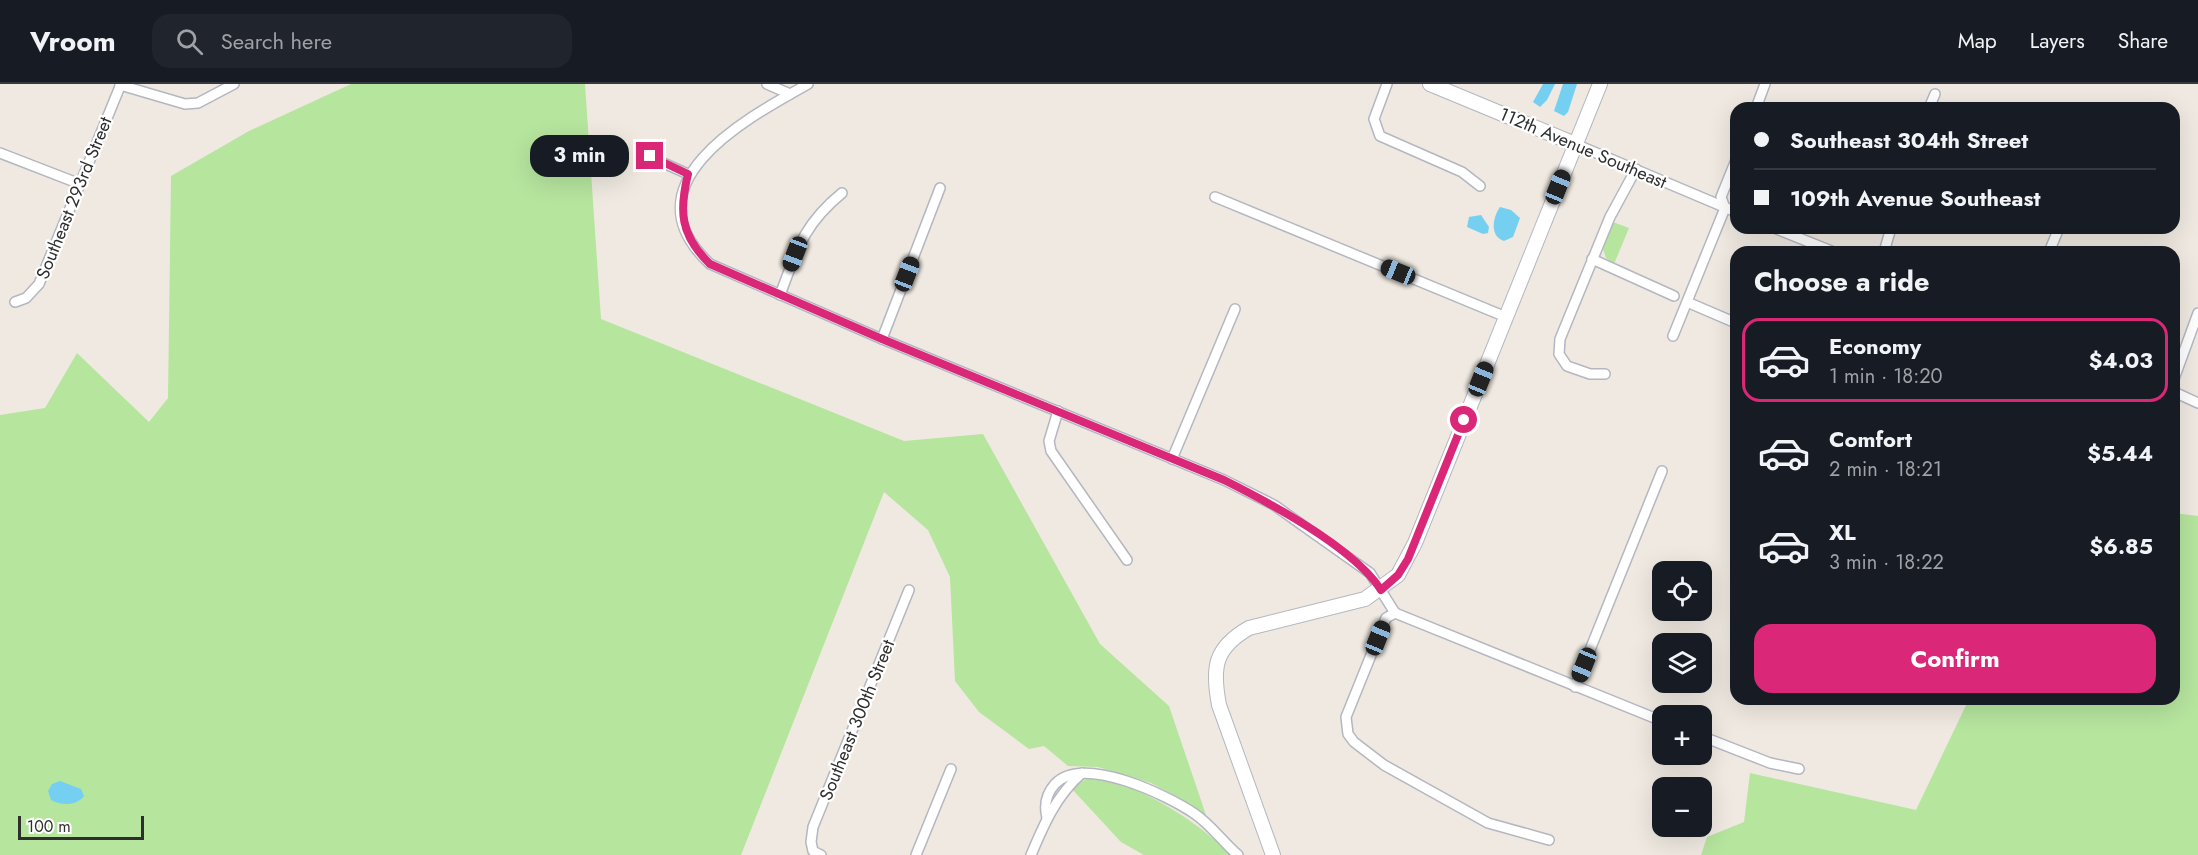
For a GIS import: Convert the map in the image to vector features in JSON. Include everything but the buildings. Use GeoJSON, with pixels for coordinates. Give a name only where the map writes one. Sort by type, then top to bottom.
{"type":"FeatureCollection","features":[{"type":"Feature","properties":{"kind":"street"},"geometry":{"type":"LineString","coordinates":[[121,85],[185,104],[198,103],[234,84]]}},
{"type":"Feature","properties":{"kind":"street"},"geometry":{"type":"LineString","coordinates":[[766,84],[790,94]]}},
{"type":"Feature","properties":{"kind":"street"},"geometry":{"type":"LineString","coordinates":[[808,84],[718,141],[688,174],[681,210],[693,243],[710,264],[882,339],[1172,459],[1274,505],[1370,573],[1395,613],[1652,717]]}},
{"type":"Feature","properties":{"kind":"street"},"geometry":{"type":"LineString","coordinates":[[1387,84],[1374,119],[1375,128],[1385,140],[1462,172],[1480,186]]}},
{"type":"Feature","properties":{"kind":"street","name":"112th Avenue Southeast"},"geometry":{"type":"LineString","coordinates":[[1430,84],[1730,210]]}},
{"type":"Feature","properties":{"kind":"street"},"geometry":{"type":"LineString","coordinates":[[1273,855],[1219,705],[1215,683],[1218,658],[1233,637],[1249,628],[1365,599],[1381,590],[1398,575],[1408,559],[1600,84]]}},
{"type":"Feature","properties":{"kind":"street"},"geometry":{"type":"LineString","coordinates":[[1758,102],[1765,84]]}},
{"type":"Feature","properties":{"kind":"street","name":"Southeast 293rd Street"},"geometry":{"type":"LineString","coordinates":[[15,302],[34,292],[39,285],[121,85]]}},
{"type":"Feature","properties":{"kind":"street"},"geometry":{"type":"LineString","coordinates":[[1932,102],[1935,94]]}},
{"type":"Feature","properties":{"kind":"street"},"geometry":{"type":"LineString","coordinates":[[0,153],[80,184]]}},
{"type":"Feature","properties":{"kind":"street"},"geometry":{"type":"LineString","coordinates":[[650,156],[688,174]]}},
{"type":"Feature","properties":{"kind":"street"},"geometry":{"type":"LineString","coordinates":[[1605,374],[1574,369],[1562,361],[1559,354],[1560,339],[1610,218],[1636,169]]}},
{"type":"Feature","properties":{"kind":"street"},"geometry":{"type":"LineString","coordinates":[[1673,336],[1725,208],[1721,198],[1730,175]]}},
{"type":"Feature","properties":{"kind":"street"},"geometry":{"type":"LineString","coordinates":[[882,339],[940,188]]}},
{"type":"Feature","properties":{"kind":"street"},"geometry":{"type":"LineString","coordinates":[[780,295],[803,234],[816,216],[842,193]]}},
{"type":"Feature","properties":{"kind":"street"},"geometry":{"type":"LineString","coordinates":[[1215,197],[1506,317]]}},
{"type":"Feature","properties":{"kind":"street"},"geometry":{"type":"LineString","coordinates":[[1789,234],[1819,246]]}},
{"type":"Feature","properties":{"kind":"street"},"geometry":{"type":"LineString","coordinates":[[1592,259],[1674,296]]}},
{"type":"Feature","properties":{"kind":"street"},"geometry":{"type":"LineString","coordinates":[[1687,302],[1730,320]]}},
{"type":"Feature","properties":{"kind":"street"},"geometry":{"type":"LineString","coordinates":[[1172,459],[1234,309]]}},
{"type":"Feature","properties":{"kind":"street"},"geometry":{"type":"LineString","coordinates":[[2180,363],[2198,314]]}},
{"type":"Feature","properties":{"kind":"street"},"geometry":{"type":"LineString","coordinates":[[2180,395],[2198,403]]}},
{"type":"Feature","properties":{"kind":"street"},"geometry":{"type":"LineString","coordinates":[[1058,411],[1049,441],[1051,451],[1127,560]]}},
{"type":"Feature","properties":{"kind":"street"},"geometry":{"type":"LineString","coordinates":[[1575,687],[1662,471]]}},
{"type":"Feature","properties":{"kind":"street","name":"Southeast 300th Street"},"geometry":{"type":"LineString","coordinates":[[817,853],[811,842],[813,827],[909,590]]}},
{"type":"Feature","properties":{"kind":"street"},"geometry":{"type":"LineString","coordinates":[[1395,613],[1386,618],[1346,717],[1348,734],[1354,742],[1384,765],[1488,823],[1549,840]]}},
{"type":"Feature","properties":{"kind":"street"},"geometry":{"type":"LineString","coordinates":[[1712,740],[1770,763],[1799,769]]}},
{"type":"Feature","properties":{"kind":"street"},"geometry":{"type":"LineString","coordinates":[[916,855],[951,770]]}},
{"type":"Feature","properties":{"kind":"street"},"geometry":{"type":"LineString","coordinates":[[1031,855],[1047,818],[1065,791],[1082,773]]}},
{"type":"Feature","properties":{"kind":"street"},"geometry":{"type":"LineString","coordinates":[[1047,818],[1046,799],[1057,782],[1066,776],[1094,773],[1126,782],[1179,804],[1210,826],[1238,855]]}},
{"type":"Feature","properties":{"kind":"green space"},"geometry":{"type":"Polygon","coordinates":[[[351,84],[585,84],[601,319],[904,441],[983,434],[1100,644],[1169,706],[1207,818],[1178,797],[1151,783],[1098,767],[1068,766],[1044,746],[1029,749],[979,712],[955,681],[950,577],[928,530],[884,492],[741,855],[0,855],[0,415],[45,408],[77,353],[149,422],[168,398],[171,176],[249,131],[351,84]]]}},
{"type":"Feature","properties":{"kind":"green space"},"geometry":{"type":"Polygon","coordinates":[[[1613,222],[1629,228],[1614,264],[1606,258],[1603,249],[1613,222]]]}},
{"type":"Feature","properties":{"kind":"green space"},"geometry":{"type":"Polygon","coordinates":[[[2180,514],[2198,516],[2198,855],[1701,855],[1707,837],[1712,837],[1712,835],[1744,822],[1750,773],[1916,810],[1966,705],[2180,705],[2180,514]]]}},
{"type":"Feature","properties":{"kind":"green space"},"geometry":{"type":"Polygon","coordinates":[[[1086,779],[1123,785],[1164,804],[1202,830],[1230,855],[1144,855],[1121,842],[1071,788],[1086,779]]]}},
{"type":"Feature","properties":{"kind":"water"},"geometry":{"type":"Polygon","coordinates":[[[1543,84],[1555,84],[1547,100],[1540,107],[1533,102],[1543,84]]]}},
{"type":"Feature","properties":{"kind":"water"},"geometry":{"type":"Polygon","coordinates":[[[1563,84],[1577,84],[1568,112],[1564,116],[1554,111],[1563,84]]]}},
{"type":"Feature","properties":{"kind":"water"},"geometry":{"type":"Polygon","coordinates":[[[1500,207],[1511,210],[1520,218],[1513,237],[1504,241],[1496,236],[1494,231],[1495,216],[1500,207]]]}},
{"type":"Feature","properties":{"kind":"water"},"geometry":{"type":"Polygon","coordinates":[[[1481,215],[1489,227],[1488,233],[1483,234],[1467,227],[1469,217],[1481,215]]]}},
{"type":"Feature","properties":{"kind":"water"},"geometry":{"type":"Polygon","coordinates":[[[60,781],[81,789],[84,796],[77,802],[69,804],[51,800],[48,791],[52,784],[60,781]]]}},
{"type":"Feature","properties":{"kind":"route"},"geometry":{"type":"LineString","coordinates":[[650,156],[688,174],[681,210],[693,243],[710,264],[882,339],[1224,480],[1274,505],[1315,533],[1370,573],[1381,590],[1398,575],[1408,559],[1464,420]]}}]}
